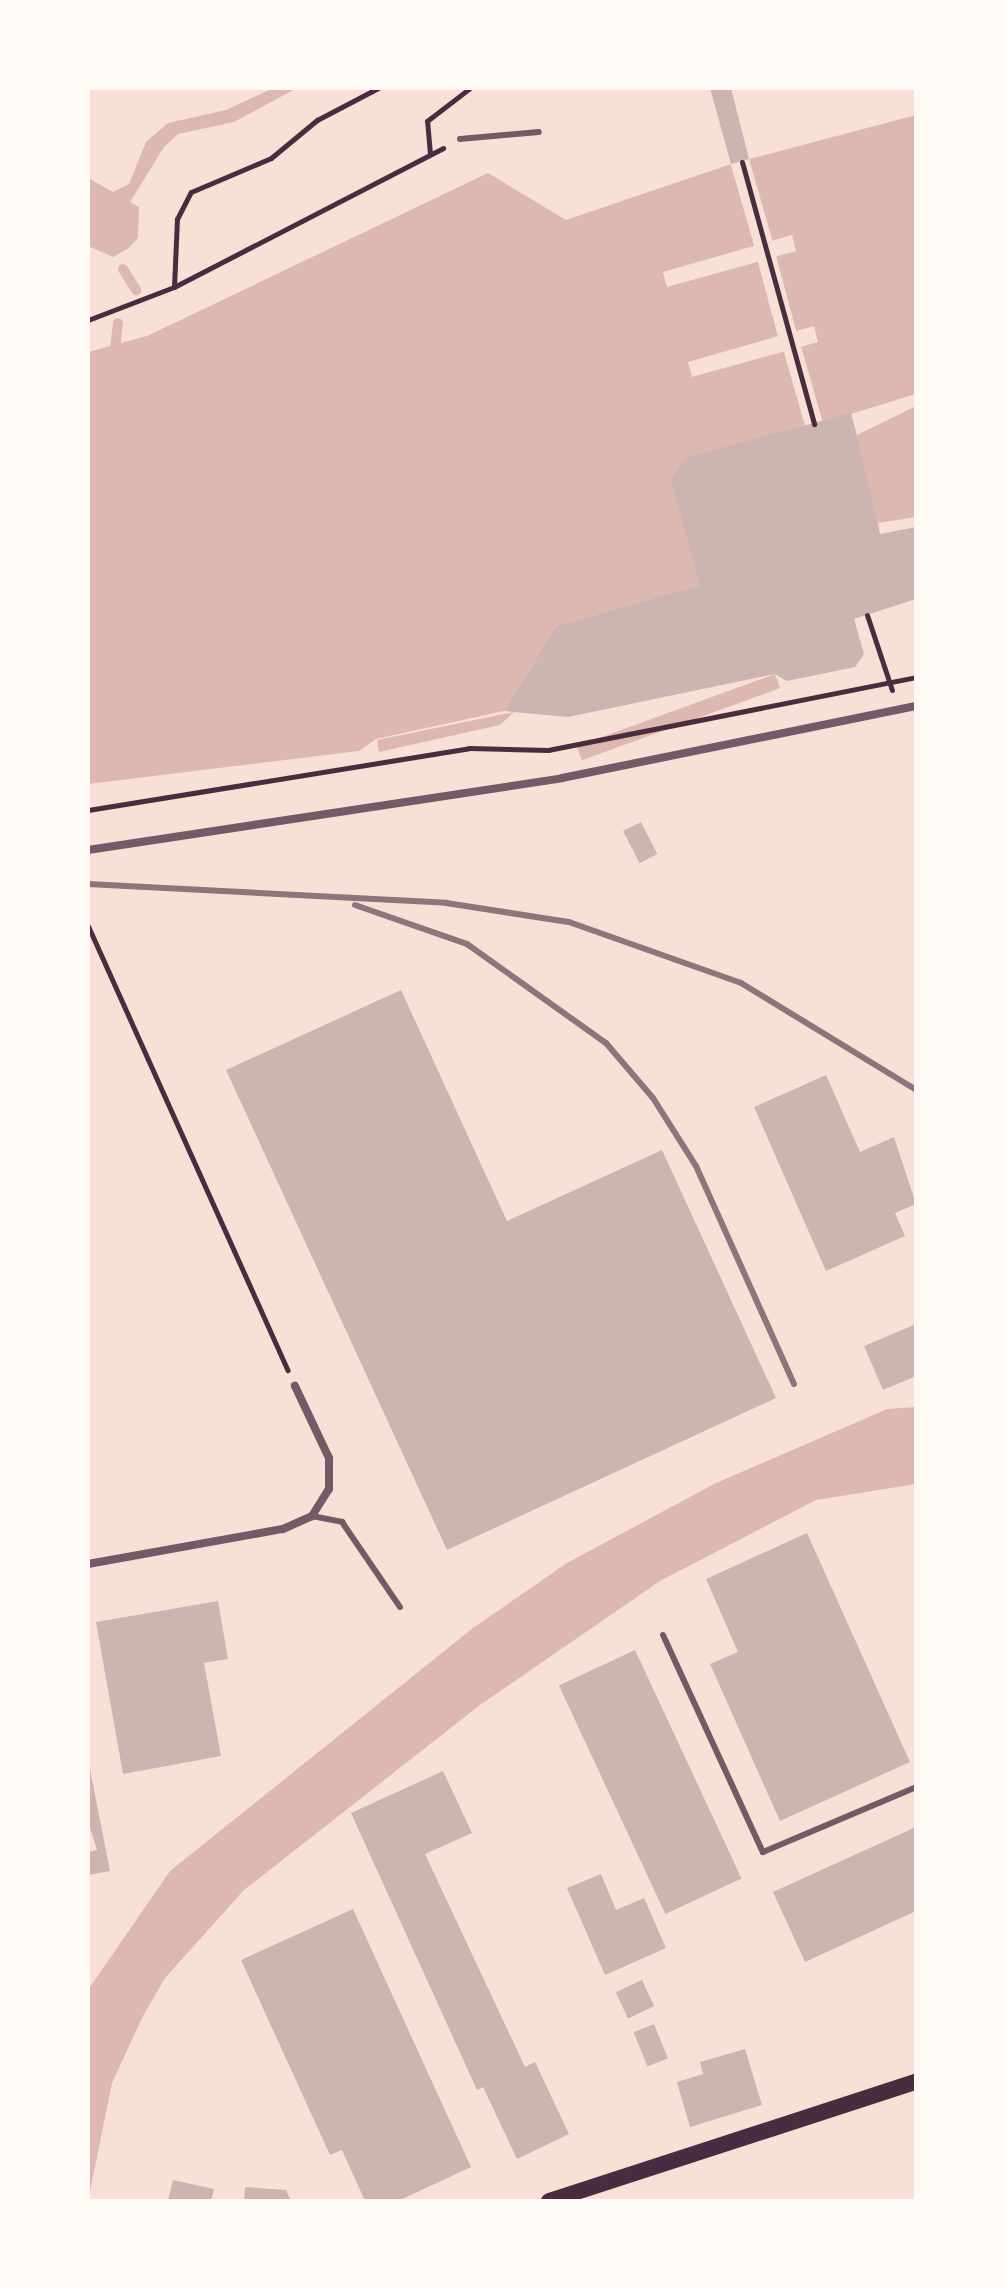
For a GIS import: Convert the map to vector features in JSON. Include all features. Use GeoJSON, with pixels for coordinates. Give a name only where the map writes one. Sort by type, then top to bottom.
{"type":"FeatureCollection","features":[{"type":"Feature","properties":{"kind":"main road"},"geometry":{"type":"LineString","coordinates":[[549,2201],[916,2082]]}},
{"type":"Feature","properties":{"kind":"street"},"geometry":{"type":"LineString","coordinates":[[88,850],[562,778],[916,706]]}},
{"type":"Feature","properties":{"kind":"street"},"geometry":{"type":"LineString","coordinates":[[88,1564],[283,1529],[312,1516],[329,1489],[329,1458],[295,1386]]}},
{"type":"Feature","properties":{"kind":"lane"},"geometry":{"type":"LineString","coordinates":[[460,139],[539,132]]}},
{"type":"Feature","properties":{"kind":"lane"},"geometry":{"type":"LineString","coordinates":[[312,1516],[342,1522],[400,1607]]}},
{"type":"Feature","properties":{"kind":"lane"},"geometry":{"type":"LineString","coordinates":[[663,1635],[763,1852],[916,1787]]}},
{"type":"Feature","properties":{"kind":"path"},"geometry":{"type":"LineString","coordinates":[[174,287],[177,219],[191,192],[271,158],[317,120],[378,88]]}},
{"type":"Feature","properties":{"kind":"path"},"geometry":{"type":"LineString","coordinates":[[430,154],[427,121],[470,88]]}},
{"type":"Feature","properties":{"kind":"path"},"geometry":{"type":"LineString","coordinates":[[88,320],[174,287],[460,139]]}},
{"type":"Feature","properties":{"kind":"path"},"geometry":{"type":"LineString","coordinates":[[742,162],[814,424]]}},
{"type":"Feature","properties":{"kind":"path"},"geometry":{"type":"LineString","coordinates":[[867,615],[887,680]]}},
{"type":"Feature","properties":{"kind":"path"},"geometry":{"type":"LineString","coordinates":[[88,810],[469,748],[548,750],[887,680],[916,677]]}},
{"type":"Feature","properties":{"kind":"path"},"geometry":{"type":"LineString","coordinates":[[88,926],[295,1386]]}},
{"type":"Feature","properties":{"kind":"shaded area"},"geometry":{"type":"Polygon","coordinates":[[[273,88],[297,88],[234,122],[178,134],[164,147],[130,202],[139,207],[138,238],[129,248],[113,257],[88,246],[88,178],[113,192],[129,184],[146,142],[168,123],[226,110],[273,88]]]}},
{"type":"Feature","properties":{"kind":"shaded area"},"geometry":{"type":"Polygon","coordinates":[[[916,115],[916,394],[851,414],[857,435],[916,406],[916,517],[878,523],[880,534],[556,626],[504,711],[376,739],[359,751],[88,784],[88,352],[147,336],[488,173],[566,220],[731,164],[916,115]],[[792,235],[663,272],[667,287],[796,251],[792,235]],[[814,326],[688,362],[692,377],[818,342],[814,326]]]}},
{"type":"Feature","properties":{"kind":"shaded area"},"geometry":{"type":"Polygon","coordinates":[[[775,674],[780,688],[582,760],[577,746],[775,674]]]}},
{"type":"Feature","properties":{"kind":"shaded area"},"geometry":{"type":"Polygon","coordinates":[[[514,712],[500,725],[379,752],[377,740],[514,712]]]}},
{"type":"Feature","properties":{"kind":"shaded area"},"geometry":{"type":"Polygon","coordinates":[[[916,1407],[916,1484],[816,1500],[660,1581],[480,1705],[244,1890],[165,1978],[143,2016],[112,2083],[88,2201],[88,1990],[170,1871],[473,1628],[567,1563],[714,1484],[887,1409],[916,1407]]]}},
{"type":"Feature","properties":{"kind":"pier"},"geometry":{"type":"Polygon","coordinates":[[[749,159],[774,245],[755,250],[731,164],[749,159]]]}},
{"type":"Feature","properties":{"kind":"pier"},"geometry":{"type":"Polygon","coordinates":[[[775,252],[797,335],[779,340],[757,257],[775,252]]]}},
{"type":"Feature","properties":{"kind":"pier"},"geometry":{"type":"Polygon","coordinates":[[[800,343],[823,422],[805,427],[783,348],[800,343]]]}},
{"type":"Feature","properties":{"kind":"building"},"geometry":{"type":"Polygon","coordinates":[[[710,88],[731,88],[749,159],[731,164],[710,88]]]}},
{"type":"Feature","properties":{"kind":"building"},"geometry":{"type":"Polygon","coordinates":[[[851,413],[880,534],[916,527],[916,599],[854,619],[864,654],[855,667],[787,681],[775,674],[568,717],[504,711],[556,626],[700,585],[671,480],[684,458],[851,413]]]}},
{"type":"Feature","properties":{"kind":"building"},"geometry":{"type":"Polygon","coordinates":[[[641,822],[657,854],[640,863],[623,831],[641,822]]]}},
{"type":"Feature","properties":{"kind":"building"},"geometry":{"type":"Polygon","coordinates":[[[401,990],[507,1221],[662,1150],[776,1398],[447,1550],[226,1070],[401,990]]]}},
{"type":"Feature","properties":{"kind":"building"},"geometry":{"type":"Polygon","coordinates":[[[826,1075],[860,1152],[894,1137],[916,1204],[895,1213],[905,1236],[826,1271],[754,1107],[826,1075]]]}},
{"type":"Feature","properties":{"kind":"building"},"geometry":{"type":"Polygon","coordinates":[[[916,1324],[916,1376],[883,1390],[864,1346],[916,1324]]]}},
{"type":"Feature","properties":{"kind":"building"},"geometry":{"type":"Polygon","coordinates":[[[807,1533],[910,1762],[780,1821],[710,1664],[738,1652],[706,1579],[807,1533]]]}},
{"type":"Feature","properties":{"kind":"building"},"geometry":{"type":"Polygon","coordinates":[[[218,1601],[228,1659],[204,1663],[221,1756],[123,1774],[96,1622],[218,1601]]]}},
{"type":"Feature","properties":{"kind":"building"},"geometry":{"type":"Polygon","coordinates":[[[635,1650],[741,1878],[665,1914],[559,1685],[635,1650]]]}},
{"type":"Feature","properties":{"kind":"building"},"geometry":{"type":"Polygon","coordinates":[[[89,1764],[110,1871],[88,1875],[88,1852],[97,1850],[88,1821],[89,1764]]]}},
{"type":"Feature","properties":{"kind":"building"},"geometry":{"type":"Polygon","coordinates":[[[443,1771],[472,1833],[425,1854],[525,2067],[535,2062],[569,2134],[517,2159],[483,2087],[477,2090],[351,1813],[443,1771]]]}},
{"type":"Feature","properties":{"kind":"building"},"geometry":{"type":"Polygon","coordinates":[[[916,1827],[916,1911],[805,1962],[773,1892],[916,1827]]]}},
{"type":"Feature","properties":{"kind":"building"},"geometry":{"type":"Polygon","coordinates":[[[601,1874],[616,1910],[644,1898],[666,1948],[605,1975],[567,1888],[601,1874]]]}},
{"type":"Feature","properties":{"kind":"building"},"geometry":{"type":"Polygon","coordinates":[[[353,1909],[471,2167],[398,2201],[365,2201],[342,2150],[330,2155],[241,1960],[353,1909]]]}},
{"type":"Feature","properties":{"kind":"building"},"geometry":{"type":"Polygon","coordinates":[[[642,1980],[654,2006],[628,2019],[616,1992],[642,1980]]]}},
{"type":"Feature","properties":{"kind":"building"},"geometry":{"type":"Polygon","coordinates":[[[654,2024],[668,2058],[647,2067],[634,2032],[654,2024]]]}},
{"type":"Feature","properties":{"kind":"building"},"geometry":{"type":"Polygon","coordinates":[[[745,2049],[762,2105],[690,2127],[677,2082],[703,2074],[700,2062],[745,2049]]]}},
{"type":"Feature","properties":{"kind":"building"},"geometry":{"type":"Polygon","coordinates":[[[173,2180],[214,2189],[211,2201],[168,2201],[173,2180]]]}},
{"type":"Feature","properties":{"kind":"building"},"geometry":{"type":"Polygon","coordinates":[[[245,2187],[286,2190],[291,2201],[244,2201],[245,2187]]]}},
{"type":"Feature","properties":{"kind":"waterway"},"geometry":{"type":"LineString","coordinates":[[123,269],[136,290]]}},
{"type":"Feature","properties":{"kind":"waterway"},"geometry":{"type":"LineString","coordinates":[[114,356],[118,323]]}},
{"type":"Feature","properties":{"kind":"railway"},"geometry":{"type":"LineString","coordinates":[[88,884],[446,903],[569,922],[741,983],[916,1090]]}},
{"type":"Feature","properties":{"kind":"railway"},"geometry":{"type":"LineString","coordinates":[[355,905],[467,944],[606,1043],[653,1098],[696,1166],[794,1384]]}}]}
